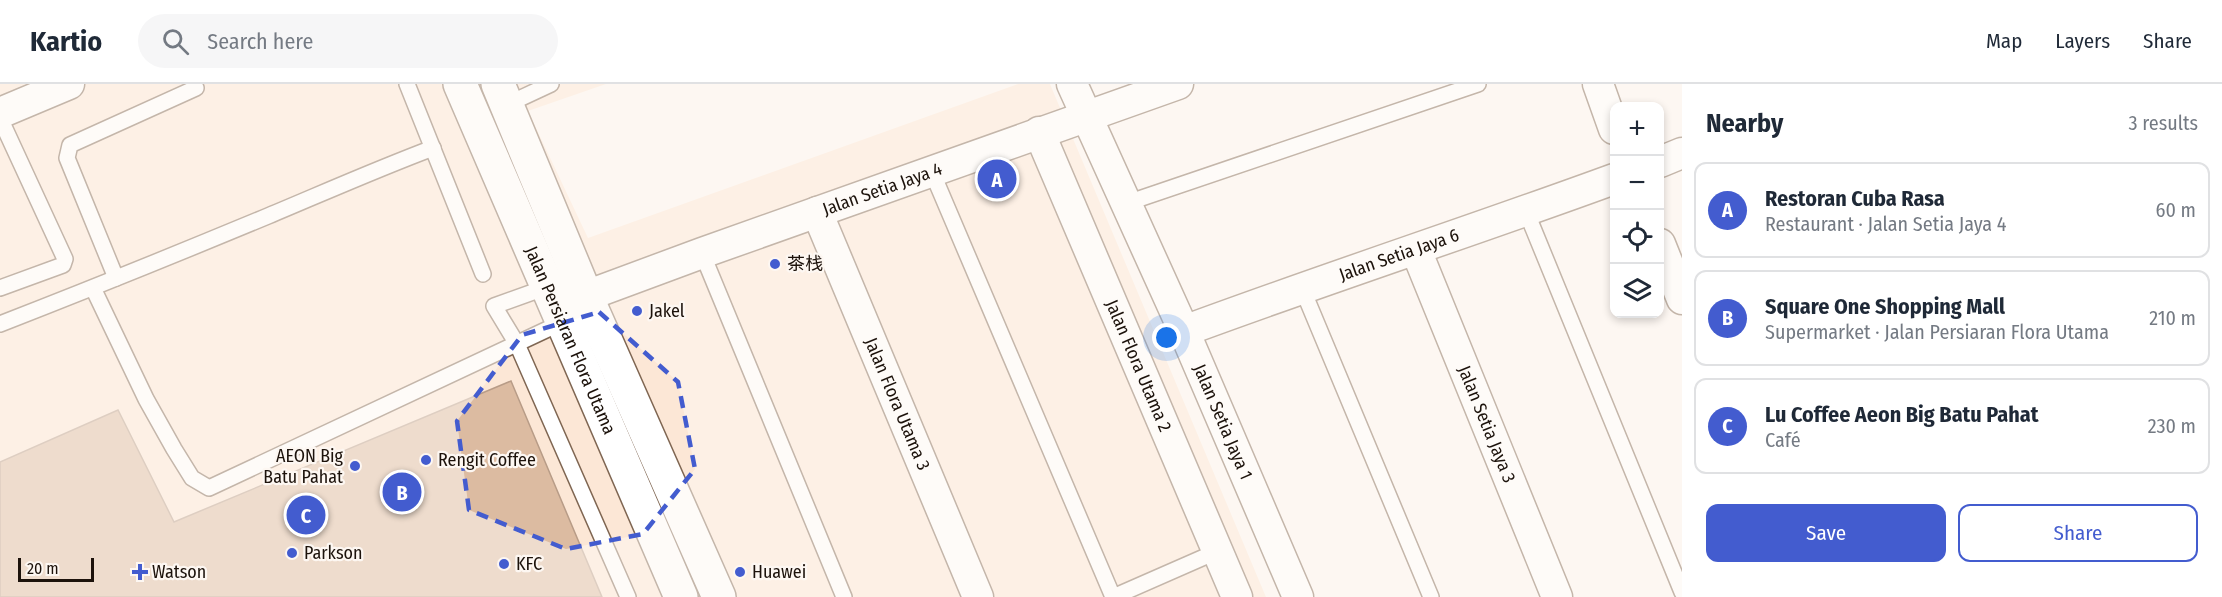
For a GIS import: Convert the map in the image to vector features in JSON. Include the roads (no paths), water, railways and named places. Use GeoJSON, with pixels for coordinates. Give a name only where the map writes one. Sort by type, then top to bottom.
{"type":"FeatureCollection","features":[{"type":"Feature","properties":{"kind":"street"},"geometry":{"type":"LineString","coordinates":[[0,113],[69,84]]}},
{"type":"Feature","properties":{"kind":"street","name":"Jalan Persiaran Flora Utama"},"geometry":{"type":"LineString","coordinates":[[460,84],[681,597]]}},
{"type":"Feature","properties":{"kind":"street","name":"Jalan Setia Jaya 1"},"geometry":{"type":"LineString","coordinates":[[1072,84],[1184,331],[1298,597]]}},
{"type":"Feature","properties":{"kind":"street","name":"Jalan Setia Jaya 4"},"geometry":{"type":"LineString","coordinates":[[586,296],[702,252],[1178,84]]}},
{"type":"Feature","properties":{"kind":"street"},"geometry":{"type":"LineString","coordinates":[[1598,84],[1610,118]]}},
{"type":"Feature","properties":{"kind":"street","name":"Jalan Persiaran Flora Utama"},"geometry":{"type":"LineString","coordinates":[[502,94],[586,296],[719,597]]}},
{"type":"Feature","properties":{"kind":"street","name":"Jalan Flora Utama 2"},"geometry":{"type":"LineString","coordinates":[[1039,132],[1237,597]]}},
{"type":"Feature","properties":{"kind":"street"},"geometry":{"type":"LineString","coordinates":[[1664,160],[1682,153]]}},
{"type":"Feature","properties":{"kind":"street","name":"Jalan Setia Jaya 6"},"geometry":{"type":"LineString","coordinates":[[1184,331],[1610,180]]}},
{"type":"Feature","properties":{"kind":"street","name":"Jalan Flora Utama 3"},"geometry":{"type":"LineString","coordinates":[[817,212],[978,597]]}},
{"type":"Feature","properties":{"kind":"street","name":"Jalan Setia Jaya 3"},"geometry":{"type":"LineString","coordinates":[[1416,250],[1557,597]]}},
{"type":"Feature","properties":{"kind":"street"},"geometry":{"type":"LineString","coordinates":[[1664,256],[1682,299]]}},
{"type":"Feature","properties":{"kind":"lane"},"geometry":{"type":"LineString","coordinates":[[407,84],[483,274]]}},
{"type":"Feature","properties":{"kind":"lane"},"geometry":{"type":"LineString","coordinates":[[502,94],[549,84]]}},
{"type":"Feature","properties":{"kind":"lane"},"geometry":{"type":"LineString","coordinates":[[1127,203],[1478,84]]}},
{"type":"Feature","properties":{"kind":"lane"},"geometry":{"type":"LineString","coordinates":[[116,278],[67,158],[70,145],[199,86]]}},
{"type":"Feature","properties":{"kind":"lane"},"geometry":{"type":"LineString","coordinates":[[0,118],[65,259],[63,265],[0,288]]}},
{"type":"Feature","properties":{"kind":"lane"},"geometry":{"type":"LineString","coordinates":[[0,324],[313,198],[370,171],[433,148]]}},
{"type":"Feature","properties":{"kind":"lane"},"geometry":{"type":"LineString","coordinates":[[932,172],[1113,597],[1218,551]]}},
{"type":"Feature","properties":{"kind":"lane"},"geometry":{"type":"LineString","coordinates":[[1526,211],[1682,592]]}},
{"type":"Feature","properties":{"kind":"lane"},"geometry":{"type":"LineString","coordinates":[[702,252],[844,597]]}},
{"type":"Feature","properties":{"kind":"lane"},"geometry":{"type":"LineString","coordinates":[[93,288],[146,399],[174,449],[192,478],[209,488],[517,344],[563,324],[586,296],[547,287],[494,306],[517,344],[628,597]]}},
{"type":"Feature","properties":{"kind":"lane"},"geometry":{"type":"LineString","coordinates":[[1302,288],[1431,597]]}},
{"type":"Feature","properties":{"kind":"place","name":"Restoran Cuba Rasa"},"geometry":{"type":"Point","coordinates":[997,179]}},
{"type":"Feature","properties":{"kind":"place","name":"茶栈"},"geometry":{"type":"Point","coordinates":[775,264]}},
{"type":"Feature","properties":{"kind":"place","name":"Jakel"},"geometry":{"type":"Point","coordinates":[637,311]}},
{"type":"Feature","properties":{"kind":"place","name":"Rengit Coffee"},"geometry":{"type":"Point","coordinates":[426,460]}},
{"type":"Feature","properties":{"kind":"place","name":"AEON Big Batu Pahat"},"geometry":{"type":"Point","coordinates":[355,466]}},
{"type":"Feature","properties":{"kind":"place","name":"Square One Shopping Mall"},"geometry":{"type":"Point","coordinates":[402,492]}},
{"type":"Feature","properties":{"kind":"place","name":"Lu Coffee Aeon Big Batu Pahat"},"geometry":{"type":"Point","coordinates":[306,515]}},
{"type":"Feature","properties":{"kind":"place","name":"Parkson"},"geometry":{"type":"Point","coordinates":[292,553]}},
{"type":"Feature","properties":{"kind":"place","name":"KFC"},"geometry":{"type":"Point","coordinates":[504,564]}},
{"type":"Feature","properties":{"kind":"place","name":"Watson"},"geometry":{"type":"Point","coordinates":[140,572]}},
{"type":"Feature","properties":{"kind":"place","name":"Huawei"},"geometry":{"type":"Point","coordinates":[740,572]}}]}
